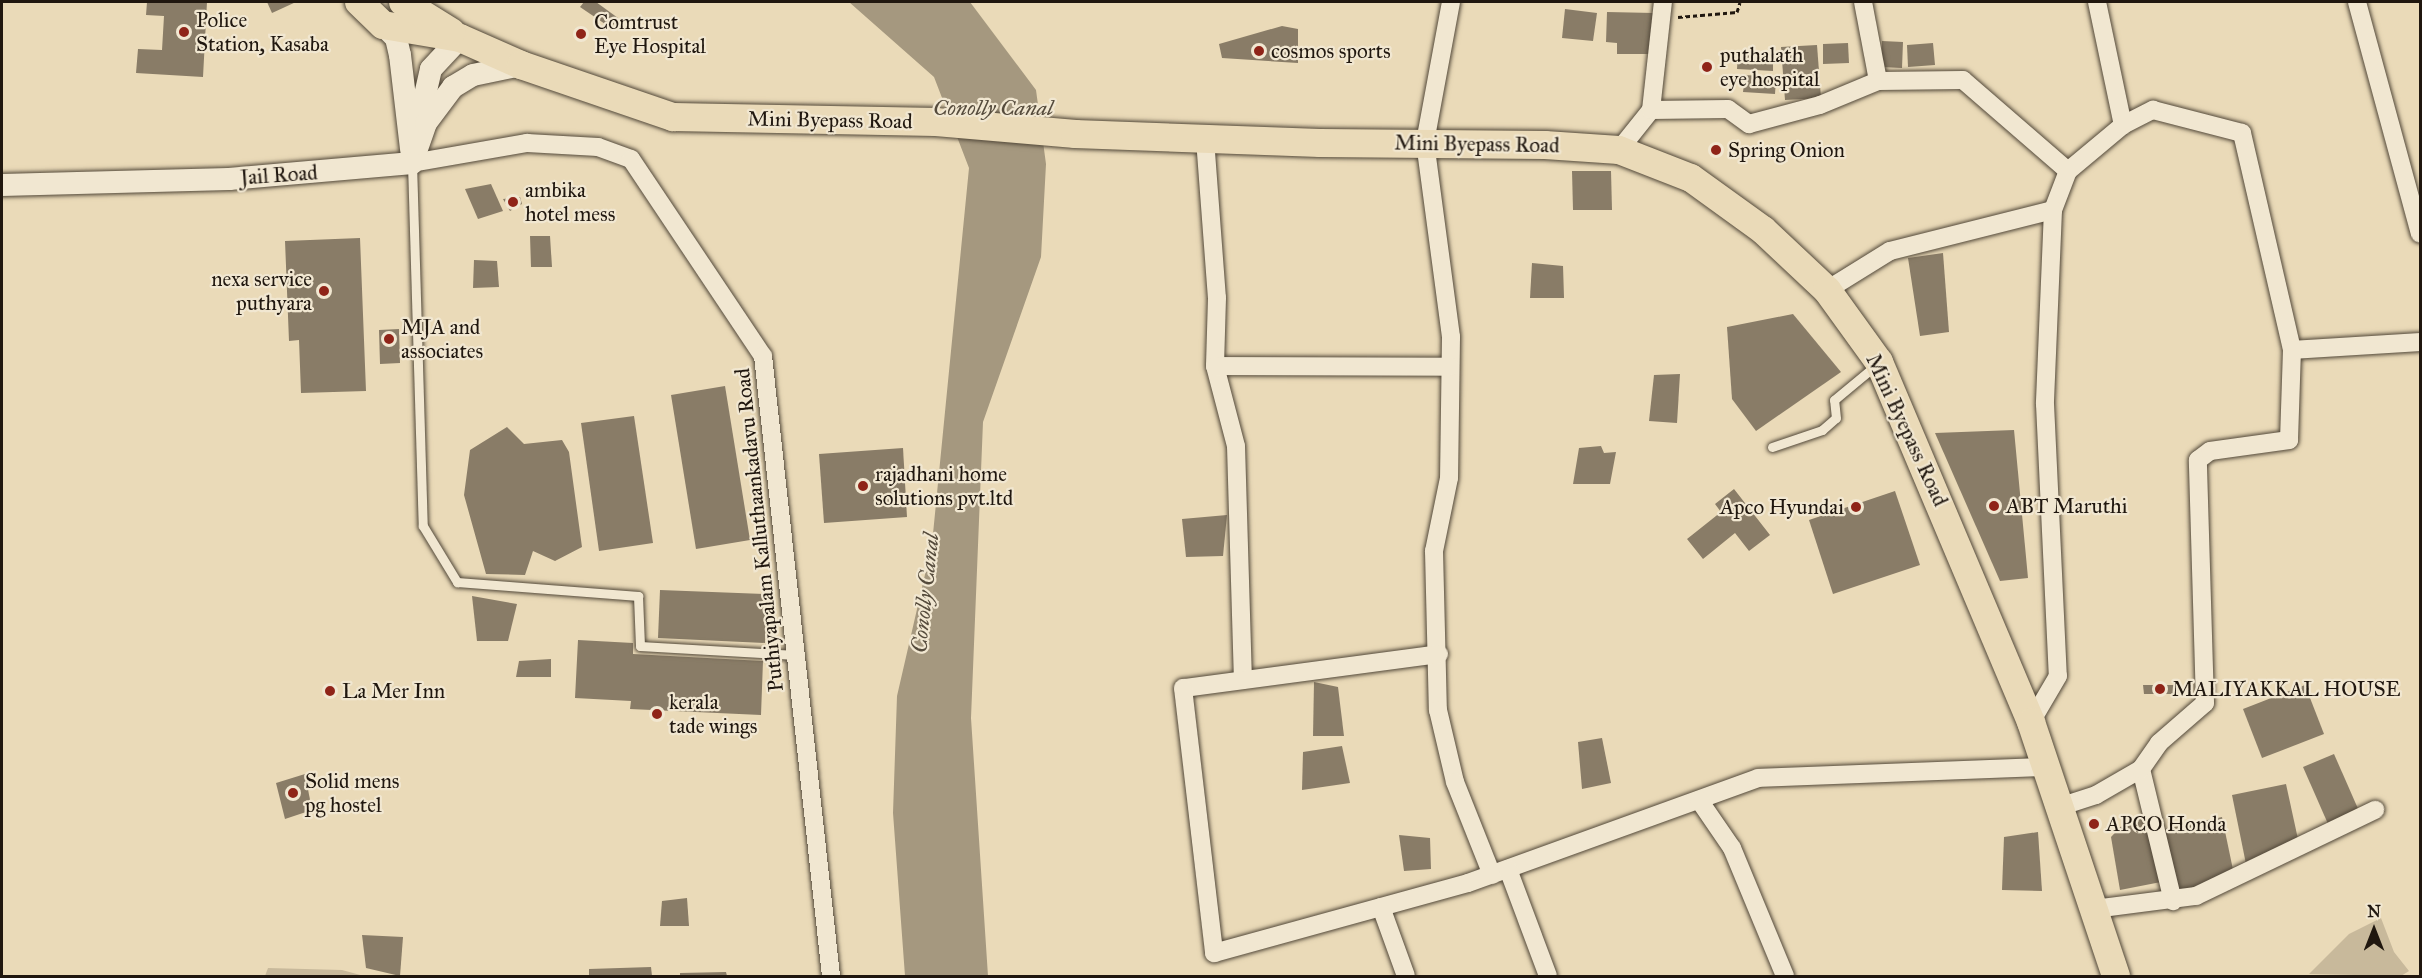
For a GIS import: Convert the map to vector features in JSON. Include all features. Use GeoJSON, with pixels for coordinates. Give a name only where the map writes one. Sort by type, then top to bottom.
{"type":"FeatureCollection","features":[{"type":"Feature","properties":{"kind":"main road"},"geometry":{"type":"LineString","coordinates":[[359,2],[383,25]]}},
{"type":"Feature","properties":{"kind":"main road"},"geometry":{"type":"LineString","coordinates":[[403,2],[460,38]]}},
{"type":"Feature","properties":{"kind":"main road","name":"Mini Byepass Road"},"geometry":{"type":"LineString","coordinates":[[383,25],[460,38],[521,65],[674,117],[936,122],[1075,134],[1205,139],[1425,142],[1618,150],[1691,177],[1763,230],[1827,290],[1879,362],[2031,722],[2116,976]]}},
{"type":"Feature","properties":{"kind":"street"},"geometry":{"type":"LineString","coordinates":[[1451,2],[1425,142],[1450,367],[1449,478],[1434,551],[1439,654],[1438,710],[1455,782],[1548,976]]}},
{"type":"Feature","properties":{"kind":"street"},"geometry":{"type":"LineString","coordinates":[[1618,150],[1651,110],[1663,2]]}},
{"type":"Feature","properties":{"kind":"street"},"geometry":{"type":"LineString","coordinates":[[1863,2],[1878,81]]}},
{"type":"Feature","properties":{"kind":"street"},"geometry":{"type":"LineString","coordinates":[[2097,2],[2123,125]]}},
{"type":"Feature","properties":{"kind":"street"},"geometry":{"type":"LineString","coordinates":[[2357,2],[2421,234]]}},
{"type":"Feature","properties":{"kind":"street"},"geometry":{"type":"LineString","coordinates":[[383,25],[396,38],[400,55],[412,163]]}},
{"type":"Feature","properties":{"kind":"street"},"geometry":{"type":"LineString","coordinates":[[412,163],[431,69],[460,38]]}},
{"type":"Feature","properties":{"kind":"street"},"geometry":{"type":"LineString","coordinates":[[412,163],[426,123],[453,87],[472,75],[521,65]]}},
{"type":"Feature","properties":{"kind":"street"},"geometry":{"type":"LineString","coordinates":[[1651,110],[1728,109],[1749,124],[1820,105],[1878,81],[1963,80],[2068,171]]}},
{"type":"Feature","properties":{"kind":"street"},"geometry":{"type":"LineString","coordinates":[[2031,722],[2058,676],[2045,404],[2053,210],[2068,171],[2123,125],[2153,110],[2242,133],[2292,350],[2289,440],[2210,451],[2198,460],[2205,703],[2159,743],[2141,769],[2096,795],[2059,807]]}},
{"type":"Feature","properties":{"kind":"street"},"geometry":{"type":"LineString","coordinates":[[1205,139],[1217,298],[1215,366],[1236,446],[1243,680]]}},
{"type":"Feature","properties":{"kind":"street","name":"Puthiyapalam Kalluthaankadavu Road"},"geometry":{"type":"LineString","coordinates":[[412,163],[527,143],[598,147],[631,159],[763,357],[831,976]]}},
{"type":"Feature","properties":{"kind":"street","name":"Jail Road"},"geometry":{"type":"LineString","coordinates":[[2,185],[229,179],[412,163]]}},
{"type":"Feature","properties":{"kind":"street"},"geometry":{"type":"LineString","coordinates":[[1827,290],[1890,251],[2053,210]]}},
{"type":"Feature","properties":{"kind":"street"},"geometry":{"type":"LineString","coordinates":[[2292,350],[2421,342]]}},
{"type":"Feature","properties":{"kind":"street"},"geometry":{"type":"LineString","coordinates":[[1215,366],[1450,367]]}},
{"type":"Feature","properties":{"kind":"street"},"geometry":{"type":"LineString","coordinates":[[1439,654],[1183,688],[1214,953],[1382,908],[1500,872],[1758,778],[2046,767]]}},
{"type":"Feature","properties":{"kind":"street"},"geometry":{"type":"LineString","coordinates":[[2141,769],[2173,901]]}},
{"type":"Feature","properties":{"kind":"street"},"geometry":{"type":"LineString","coordinates":[[1699,800],[1732,848],[1785,976]]}},
{"type":"Feature","properties":{"kind":"street"},"geometry":{"type":"LineString","coordinates":[[2094,909],[2173,901],[2196,896],[2375,810]]}},
{"type":"Feature","properties":{"kind":"street"},"geometry":{"type":"LineString","coordinates":[[1382,908],[1406,976]]}},
{"type":"Feature","properties":{"kind":"lane"},"geometry":{"type":"LineString","coordinates":[[412,163],[423,526],[457,582],[638,596],[640,646],[796,655]]}},
{"type":"Feature","properties":{"kind":"lane"},"geometry":{"type":"LineString","coordinates":[[1772,447],[1822,430],[1836,418],[1834,400],[1879,362]]}},
{"type":"Feature","properties":{"kind":"shaded area"},"geometry":{"type":"Polygon","coordinates":[[[2381,918],[2394,952],[2409,971],[2401,976],[2309,974],[2349,934],[2381,918]]]}},
{"type":"Feature","properties":{"kind":"shaded area"},"geometry":{"type":"Polygon","coordinates":[[[268,968],[342,970],[364,976],[265,976],[268,968]]]}},
{"type":"Feature","properties":{"kind":"water","name":"Conolly Canal"},"geometry":{"type":"Polygon","coordinates":[[[849,2],[970,2],[1036,90],[1046,164],[1041,257],[983,422],[971,718],[988,976],[905,976],[893,813],[897,696],[932,544],[969,168],[934,77],[849,2]]]}},
{"type":"Feature","properties":{"kind":"building","name":"Police Station, Kasaba"},"geometry":{"type":"Polygon","coordinates":[[[147,2],[207,2],[203,77],[136,73],[138,49],[162,50],[164,16],[146,15],[147,2]]]}},
{"type":"Feature","properties":{"kind":"building"},"geometry":{"type":"Polygon","coordinates":[[[267,2],[296,2],[272,13],[267,2]]]}},
{"type":"Feature","properties":{"kind":"building"},"geometry":{"type":"Polygon","coordinates":[[[584,2],[596,2],[618,18],[611,28],[580,7],[584,2]]]}},
{"type":"Feature","properties":{"kind":"building"},"geometry":{"type":"Polygon","coordinates":[[[1565,9],[1597,13],[1593,41],[1562,38],[1565,9]]]}},
{"type":"Feature","properties":{"kind":"building"},"geometry":{"type":"Polygon","coordinates":[[[1607,12],[1654,13],[1652,54],[1617,54],[1617,43],[1606,42],[1607,12]]]}},
{"type":"Feature","properties":{"kind":"building","name":"cosmos sports"},"geometry":{"type":"Polygon","coordinates":[[[1282,26],[1298,29],[1298,63],[1222,58],[1219,44],[1282,26]]]}},
{"type":"Feature","properties":{"kind":"building"},"geometry":{"type":"Polygon","coordinates":[[[1882,41],[1903,42],[1902,68],[1881,67],[1882,41]]]}},
{"type":"Feature","properties":{"kind":"building"},"geometry":{"type":"Polygon","coordinates":[[[1848,43],[1849,63],[1823,64],[1823,44],[1848,43]]]}},
{"type":"Feature","properties":{"kind":"building"},"geometry":{"type":"Polygon","coordinates":[[[1933,43],[1935,65],[1908,67],[1907,45],[1933,43]]]}},
{"type":"Feature","properties":{"kind":"building"},"geometry":{"type":"Polygon","coordinates":[[[1817,45],[1821,98],[1785,100],[1781,47],[1817,45]]]}},
{"type":"Feature","properties":{"kind":"building"},"geometry":{"type":"Polygon","coordinates":[[[1738,52],[1773,54],[1773,71],[1737,69],[1738,52]]]}},
{"type":"Feature","properties":{"kind":"building"},"geometry":{"type":"Polygon","coordinates":[[[1745,75],[1776,77],[1775,94],[1743,92],[1745,75]]]}},
{"type":"Feature","properties":{"kind":"building"},"geometry":{"type":"Polygon","coordinates":[[[1572,171],[1611,171],[1612,210],[1573,210],[1572,171]]]}},
{"type":"Feature","properties":{"kind":"building"},"geometry":{"type":"Polygon","coordinates":[[[491,184],[503,211],[478,219],[465,189],[491,184]]]}},
{"type":"Feature","properties":{"kind":"building","name":"ambika hotel mess"},"geometry":{"type":"Polygon","coordinates":[[[520,197],[522,204],[510,211],[503,199],[520,197]]]}},
{"type":"Feature","properties":{"kind":"building"},"geometry":{"type":"Polygon","coordinates":[[[530,236],[550,236],[552,267],[531,267],[530,236]]]}},
{"type":"Feature","properties":{"kind":"building","name":"nexa service puthyara"},"geometry":{"type":"Polygon","coordinates":[[[360,238],[366,391],[301,393],[299,340],[289,341],[285,241],[360,238]]]}},
{"type":"Feature","properties":{"kind":"building"},"geometry":{"type":"Polygon","coordinates":[[[1943,253],[1949,332],[1920,336],[1908,258],[1943,253]]]}},
{"type":"Feature","properties":{"kind":"building"},"geometry":{"type":"Polygon","coordinates":[[[474,260],[497,261],[499,287],[473,288],[474,260]]]}},
{"type":"Feature","properties":{"kind":"building"},"geometry":{"type":"Polygon","coordinates":[[[1532,263],[1563,266],[1564,298],[1530,298],[1532,263]]]}},
{"type":"Feature","properties":{"kind":"building"},"geometry":{"type":"Polygon","coordinates":[[[1793,314],[1841,372],[1756,431],[1732,399],[1727,327],[1793,314]]]}},
{"type":"Feature","properties":{"kind":"building","name":"MJA and associates"},"geometry":{"type":"Polygon","coordinates":[[[399,329],[400,363],[380,364],[379,330],[399,329]]]}},
{"type":"Feature","properties":{"kind":"building"},"geometry":{"type":"Polygon","coordinates":[[[1680,374],[1677,423],[1649,421],[1654,375],[1680,374]]]}},
{"type":"Feature","properties":{"kind":"building"},"geometry":{"type":"Polygon","coordinates":[[[725,386],[750,540],[696,549],[671,395],[725,386]]]}},
{"type":"Feature","properties":{"kind":"building"},"geometry":{"type":"Polygon","coordinates":[[[634,416],[653,543],[599,551],[581,423],[634,416]]]}},
{"type":"Feature","properties":{"kind":"building"},"geometry":{"type":"Polygon","coordinates":[[[507,427],[524,444],[562,440],[569,452],[582,547],[555,561],[533,551],[525,575],[486,574],[464,495],[470,450],[507,427]]]}},
{"type":"Feature","properties":{"kind":"building","name":"ABT Maruthi"},"geometry":{"type":"Polygon","coordinates":[[[2014,430],[2028,578],[2000,581],[1935,433],[2014,430]]]}},
{"type":"Feature","properties":{"kind":"building"},"geometry":{"type":"Polygon","coordinates":[[[1601,446],[1604,453],[1616,452],[1610,484],[1573,484],[1579,448],[1601,446]]]}},
{"type":"Feature","properties":{"kind":"building","name":"rajadhani home solutions pvt.ltd"},"geometry":{"type":"Polygon","coordinates":[[[903,448],[907,517],[824,523],[819,454],[903,448]]]}},
{"type":"Feature","properties":{"kind":"building"},"geometry":{"type":"Polygon","coordinates":[[[1734,489],[1770,535],[1749,551],[1735,533],[1703,559],[1687,539],[1721,512],[1715,504],[1734,489]]]}},
{"type":"Feature","properties":{"kind":"building"},"geometry":{"type":"Polygon","coordinates":[[[1895,491],[1920,565],[1833,594],[1809,520],[1895,491]]]}},
{"type":"Feature","properties":{"kind":"building"},"geometry":{"type":"Polygon","coordinates":[[[1227,515],[1223,556],[1186,557],[1182,519],[1227,515]]]}},
{"type":"Feature","properties":{"kind":"building"},"geometry":{"type":"Polygon","coordinates":[[[660,590],[767,594],[765,643],[658,638],[660,590]]]}},
{"type":"Feature","properties":{"kind":"building"},"geometry":{"type":"Polygon","coordinates":[[[472,596],[517,604],[508,641],[477,641],[472,596]]]}},
{"type":"Feature","properties":{"kind":"building"},"geometry":{"type":"Polygon","coordinates":[[[578,640],[633,643],[633,654],[763,661],[761,715],[630,709],[631,701],[575,698],[578,640]]]}},
{"type":"Feature","properties":{"kind":"building"},"geometry":{"type":"Polygon","coordinates":[[[551,659],[551,677],[516,677],[519,661],[551,659]]]}},
{"type":"Feature","properties":{"kind":"building"},"geometry":{"type":"Polygon","coordinates":[[[1314,682],[1338,687],[1344,736],[1313,736],[1314,682]]]}},
{"type":"Feature","properties":{"kind":"building","name":"MALIYAKKAL HOUSE"},"geometry":{"type":"Polygon","coordinates":[[[2143,685],[2177,685],[2177,694],[2144,694],[2143,685]]]}},
{"type":"Feature","properties":{"kind":"building"},"geometry":{"type":"Polygon","coordinates":[[[2305,685],[2324,734],[2262,758],[2243,709],[2305,685]]]}},
{"type":"Feature","properties":{"kind":"building"},"geometry":{"type":"Polygon","coordinates":[[[1602,738],[1611,783],[1582,789],[1578,742],[1602,738]]]}},
{"type":"Feature","properties":{"kind":"building"},"geometry":{"type":"Polygon","coordinates":[[[1342,746],[1350,783],[1302,790],[1303,752],[1342,746]]]}},
{"type":"Feature","properties":{"kind":"building"},"geometry":{"type":"Polygon","coordinates":[[[2334,754],[2363,820],[2332,833],[2303,767],[2334,754]]]}},
{"type":"Feature","properties":{"kind":"building","name":"Solid mens pg hostel"},"geometry":{"type":"Polygon","coordinates":[[[305,774],[312,810],[285,819],[276,783],[305,774]]]}},
{"type":"Feature","properties":{"kind":"building"},"geometry":{"type":"Polygon","coordinates":[[[2286,784],[2301,853],[2246,864],[2232,795],[2286,784]]]}},
{"type":"Feature","properties":{"kind":"building"},"geometry":{"type":"Polygon","coordinates":[[[2150,817],[2161,882],[2120,890],[2111,837],[2127,820],[2150,817]]]}},
{"type":"Feature","properties":{"kind":"building"},"geometry":{"type":"Polygon","coordinates":[[[2222,817],[2236,884],[2178,896],[2164,829],[2222,817]]]}},
{"type":"Feature","properties":{"kind":"building"},"geometry":{"type":"Polygon","coordinates":[[[2038,832],[2042,891],[2002,890],[2004,837],[2038,832]]]}},
{"type":"Feature","properties":{"kind":"building"},"geometry":{"type":"Polygon","coordinates":[[[1399,835],[1430,838],[1431,869],[1404,871],[1399,835]]]}},
{"type":"Feature","properties":{"kind":"building"},"geometry":{"type":"Polygon","coordinates":[[[687,898],[689,926],[660,926],[662,901],[687,898]]]}},
{"type":"Feature","properties":{"kind":"building"},"geometry":{"type":"Polygon","coordinates":[[[362,935],[403,937],[400,976],[366,968],[362,935]]]}},
{"type":"Feature","properties":{"kind":"building"},"geometry":{"type":"Polygon","coordinates":[[[651,967],[652,976],[589,976],[589,969],[651,967]]]}},
{"type":"Feature","properties":{"kind":"building"},"geometry":{"type":"Polygon","coordinates":[[[726,972],[727,976],[680,976],[680,973],[726,972]]]}},
{"type":"Feature","properties":{"kind":"place","name":"Police Station, Kasaba"},"geometry":{"type":"Point","coordinates":[184,32]}},
{"type":"Feature","properties":{"kind":"place","name":"Comtrust Eye Hospital"},"geometry":{"type":"Point","coordinates":[581,34]}},
{"type":"Feature","properties":{"kind":"place","name":"cosmos sports"},"geometry":{"type":"Point","coordinates":[1259,51]}},
{"type":"Feature","properties":{"kind":"place","name":"puthalath eye hospital"},"geometry":{"type":"Point","coordinates":[1707,67]}},
{"type":"Feature","properties":{"kind":"place","name":"Spring Onion"},"geometry":{"type":"Point","coordinates":[1716,150]}},
{"type":"Feature","properties":{"kind":"place","name":"ambika hotel mess"},"geometry":{"type":"Point","coordinates":[513,202]}},
{"type":"Feature","properties":{"kind":"place","name":"nexa service puthyara"},"geometry":{"type":"Point","coordinates":[324,291]}},
{"type":"Feature","properties":{"kind":"place","name":"MJA and associates"},"geometry":{"type":"Point","coordinates":[389,339]}},
{"type":"Feature","properties":{"kind":"place","name":"rajadhani home solutions pvt.ltd"},"geometry":{"type":"Point","coordinates":[863,486]}},
{"type":"Feature","properties":{"kind":"place","name":"ABT Maruthi"},"geometry":{"type":"Point","coordinates":[1994,506]}},
{"type":"Feature","properties":{"kind":"place","name":"Apco Hyundai"},"geometry":{"type":"Point","coordinates":[1856,507]}},
{"type":"Feature","properties":{"kind":"place","name":"MALIYAKKAL HOUSE"},"geometry":{"type":"Point","coordinates":[2160,689]}},
{"type":"Feature","properties":{"kind":"place","name":"La Mer Inn"},"geometry":{"type":"Point","coordinates":[330,691]}},
{"type":"Feature","properties":{"kind":"place","name":"kerala tade wings"},"geometry":{"type":"Point","coordinates":[657,714]}},
{"type":"Feature","properties":{"kind":"place","name":"Solid mens pg hostel"},"geometry":{"type":"Point","coordinates":[293,793]}},
{"type":"Feature","properties":{"kind":"place","name":"APCO Honda"},"geometry":{"type":"Point","coordinates":[2094,824]}}]}
